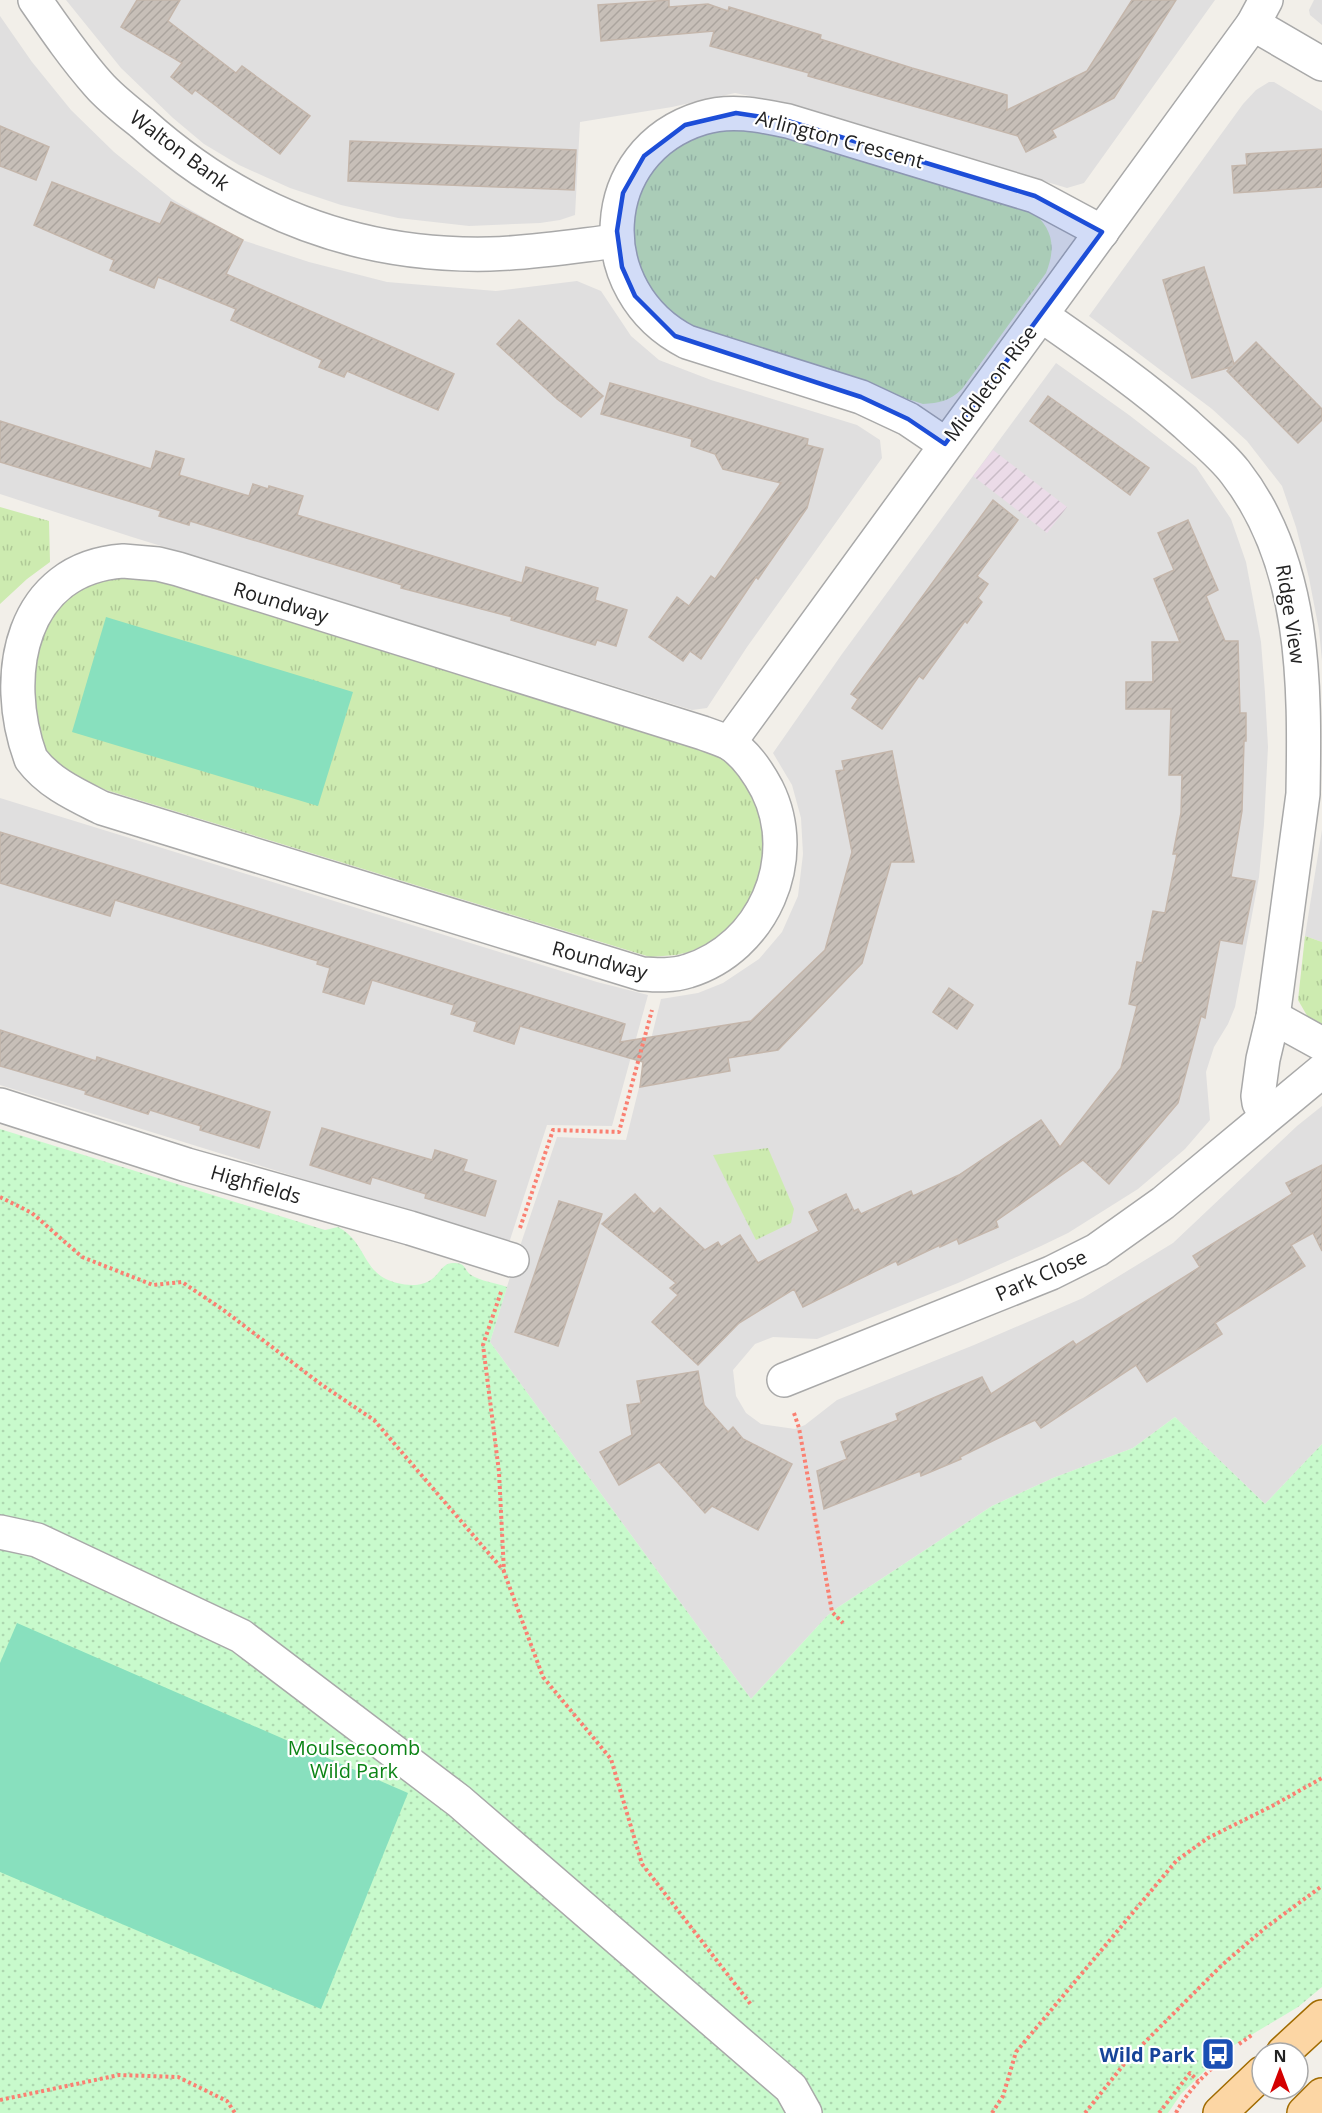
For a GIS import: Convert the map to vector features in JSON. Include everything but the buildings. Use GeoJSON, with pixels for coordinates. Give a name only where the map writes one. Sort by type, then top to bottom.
{"type":"FeatureCollection","features":[{"type":"Feature","properties":{"kind":"main road"},"geometry":{"type":"LineString","coordinates":[[1296,2041],[1322,2017]]}},
{"type":"Feature","properties":{"kind":"main road"},"geometry":{"type":"LineString","coordinates":[[1220,2113],[1250,2084]]}},
{"type":"Feature","properties":{"kind":"main road"},"geometry":{"type":"LineString","coordinates":[[1304,2113],[1322,2095]]}},
{"type":"Feature","properties":{"kind":"street","name":"Walton Bank"},"geometry":{"type":"LineString","coordinates":[[35,0],[99,86],[162,142],[198,169],[271,211],[356,240],[393,247],[459,253],[526,251],[617,241]]}},
{"type":"Feature","properties":{"kind":"street","name":"Middleton Rise"},"geometry":{"type":"LineString","coordinates":[[729,743],[1260,12],[1322,64]]}},
{"type":"Feature","properties":{"kind":"street","name":"Arlington Crescent"},"geometry":{"type":"LineString","coordinates":[[945,444],[908,419],[861,397],[707,349],[675,336],[648,313],[635,296],[622,267],[617,241],[618,214],[623,193],[644,156],[659,141],[685,125],[702,118],[736,113],[788,121],[1035,196],[1102,232]]}},
{"type":"Feature","properties":{"kind":"street","name":"Ridge View"},"geometry":{"type":"LineString","coordinates":[[1041,315],[1140,386],[1218,453],[1253,498],[1282,557],[1298,634],[1303,772],[1299,834],[1273,1017],[1263,1059],[1258,1096],[1259,1103],[1267,1115]]}},
{"type":"Feature","properties":{"kind":"street","name":"Roundway"},"geometry":{"type":"LineString","coordinates":[[108,562],[158,564],[692,729],[729,743],[749,761],[757,772],[774,806],[779,829],[780,859],[775,883],[765,907],[751,928],[732,948],[689,971],[656,975],[625,970],[102,808],[60,786],[32,760],[20,743],[11,723],[4,692],[5,644],[36,601],[68,575],[86,567],[108,562]]}},
{"type":"Feature","properties":{"kind":"street"},"geometry":{"type":"LineString","coordinates":[[1273,1017],[1322,1044]]}},
{"type":"Feature","properties":{"kind":"street","name":"Park Close"},"geometry":{"type":"LineString","coordinates":[[784,1380],[1051,1273],[1097,1250],[1163,1203],[1322,1071]]}},
{"type":"Feature","properties":{"kind":"street","name":"Highfields"},"geometry":{"type":"LineString","coordinates":[[0,1106],[187,1165],[410,1228],[512,1260]]}},
{"type":"Feature","properties":{"kind":"street"},"geometry":{"type":"LineString","coordinates":[[0,1532],[38,1540],[241,1636],[459,1801],[791,2088],[804,2113]]}},
{"type":"Feature","properties":{"kind":"path"},"geometry":{"type":"LineString","coordinates":[[656,975],[655,997],[619,1132],[553,1130],[483,1345],[499,1472],[504,1572],[543,1677],[611,1759],[642,1864],[758,2014]]}},
{"type":"Feature","properties":{"kind":"path"},"geometry":{"type":"LineString","coordinates":[[0,1197],[32,1214],[82,1257],[153,1286],[182,1282],[222,1309],[322,1385],[374,1420],[504,1572]]}},
{"type":"Feature","properties":{"kind":"path"},"geometry":{"type":"LineString","coordinates":[[784,1380],[800,1428],[832,1612],[843,1623]]}},
{"type":"Feature","properties":{"kind":"path"},"geometry":{"type":"LineString","coordinates":[[992,2113],[1003,2096],[1016,2052],[1177,1860],[1208,1838],[1322,1778]]}},
{"type":"Feature","properties":{"kind":"path"},"geometry":{"type":"LineString","coordinates":[[1085,2113],[1129,2058],[1222,1965],[1265,1928],[1322,1886]]}},
{"type":"Feature","properties":{"kind":"path"},"geometry":{"type":"LineString","coordinates":[[0,2100],[119,2075],[178,2077],[227,2101],[235,2113]]}},
{"type":"Feature","properties":{"kind":"highlighted area"},"geometry":{"type":"Polygon","coordinates":[[[736,113],[788,121],[1035,196],[1102,232],[945,444],[908,419],[861,397],[675,336],[635,296],[622,267],[617,231],[623,193],[644,156],[685,125],[736,113]]]}},
{"type":"Feature","properties":{"kind":"shaded area"},"geometry":{"type":"Polygon","coordinates":[[[66,0],[1215,0],[1084,183],[1067,188],[783,103],[735,93],[672,107],[580,122],[575,215],[540,223],[469,226],[398,218],[341,205],[290,188],[239,165],[204,144],[173,118],[121,68],[66,0]]]}},
{"type":"Feature","properties":{"kind":"shaded area"},"geometry":{"type":"Polygon","coordinates":[[[1314,0],[1322,0],[1322,25],[1310,15],[1309,10],[1314,0]]]}},
{"type":"Feature","properties":{"kind":"shaded area"},"geometry":{"type":"Polygon","coordinates":[[[0,16],[32,62],[71,110],[114,152],[172,199],[242,240],[309,262],[387,282],[496,291],[577,281],[601,291],[631,336],[659,360],[711,380],[857,425],[880,440],[882,458],[747,647],[707,708],[692,710],[0,494],[0,16]]]}},
{"type":"Feature","properties":{"kind":"shaded area"},"geometry":{"type":"Polygon","coordinates":[[[1269,82],[1274,82],[1322,111],[1322,661],[1319,630],[1309,578],[1296,527],[1282,486],[1247,441],[1212,409],[1089,316],[1243,104],[1256,90],[1269,82]]]}},
{"type":"Feature","properties":{"kind":"shaded area"},"geometry":{"type":"Polygon","coordinates":[[[1056,363],[1196,467],[1231,519],[1246,562],[1261,642],[1265,693],[1268,747],[1264,824],[1259,877],[1235,1007],[1214,1047],[1206,1072],[1210,1120],[1185,1149],[1138,1189],[1068,1233],[958,1283],[817,1339],[773,1337],[755,1344],[733,1370],[736,1396],[746,1413],[761,1424],[795,1429],[805,1425],[837,1400],[1083,1298],[1173,1243],[1297,1126],[1322,1106],[1322,1444],[1265,1504],[1175,1417],[1133,1448],[1053,1478],[992,1506],[837,1608],[751,1699],[490,1342],[557,1137],[626,1140],[661,999],[698,993],[723,983],[759,959],[782,932],[798,896],[803,854],[801,818],[792,785],[773,753],[842,654],[1056,363]]]}},
{"type":"Feature","properties":{"kind":"shaded area"},"geometry":{"type":"Polygon","coordinates":[[[993,450],[1067,507],[1047,533],[973,476],[993,450]]]}},
{"type":"Feature","properties":{"kind":"shaded area"},"geometry":{"type":"Polygon","coordinates":[[[0,798],[597,982],[648,995],[612,1126],[547,1125],[509,1243],[0,1085],[0,798]]]}},
{"type":"Feature","properties":{"kind":"shaded area"},"geometry":{"type":"Polygon","coordinates":[[[1322,830],[1322,942],[1305,936],[1322,830]]]}},
{"type":"Feature","properties":{"kind":"green space"},"geometry":{"type":"Polygon","coordinates":[[[723,128],[759,130],[1030,209],[1037,216],[1048,230],[1052,245],[1046,273],[958,393],[944,401],[923,404],[712,336],[677,319],[655,298],[640,270],[633,240],[633,225],[638,199],[655,167],[672,150],[682,143],[723,128]]]}},
{"type":"Feature","properties":{"kind":"green space"},"geometry":{"type":"Polygon","coordinates":[[[0,507],[49,521],[50,562],[0,604],[0,507]]]}},
{"type":"Feature","properties":{"kind":"green space"},"geometry":{"type":"Polygon","coordinates":[[[143,575],[721,753],[756,796],[767,852],[755,895],[732,925],[711,942],[689,952],[650,957],[106,790],[70,773],[41,745],[25,714],[46,611],[97,578],[143,575]]]}},
{"type":"Feature","properties":{"kind":"green space"},"geometry":{"type":"Polygon","coordinates":[[[106,617],[353,692],[318,806],[72,732],[106,617]]]}},
{"type":"Feature","properties":{"kind":"green space"},"geometry":{"type":"Polygon","coordinates":[[[1305,936],[1322,942],[1322,1026],[1309,1019],[1298,1000],[1305,936]]]}},
{"type":"Feature","properties":{"kind":"green space","name":"Moulsecoomb Wild Park"},"geometry":{"type":"Polygon","coordinates":[[[0,1129],[325,1230],[338,1227],[353,1239],[377,1273],[395,1283],[421,1284],[435,1277],[444,1266],[457,1263],[463,1265],[475,1277],[507,1287],[490,1342],[751,1699],[837,1608],[992,1506],[1053,1478],[1133,1448],[1175,1417],[1265,1504],[1322,1444],[1322,1987],[1298,2007],[1226,2050],[1181,2094],[1168,2113],[0,2113],[0,1129]]]}},
{"type":"Feature","properties":{"kind":"green space"},"geometry":{"type":"Polygon","coordinates":[[[768,1148],[794,1209],[791,1223],[756,1240],[713,1155],[768,1148]]]}},
{"type":"Feature","properties":{"kind":"green space"},"geometry":{"type":"Polygon","coordinates":[[[17,1623],[408,1793],[321,2009],[0,1872],[0,1663],[17,1623]]]}},
{"type":"Feature","properties":{"kind":"place","name":"Wild Park"},"geometry":{"type":"Point","coordinates":[1218,2054]}}]}
